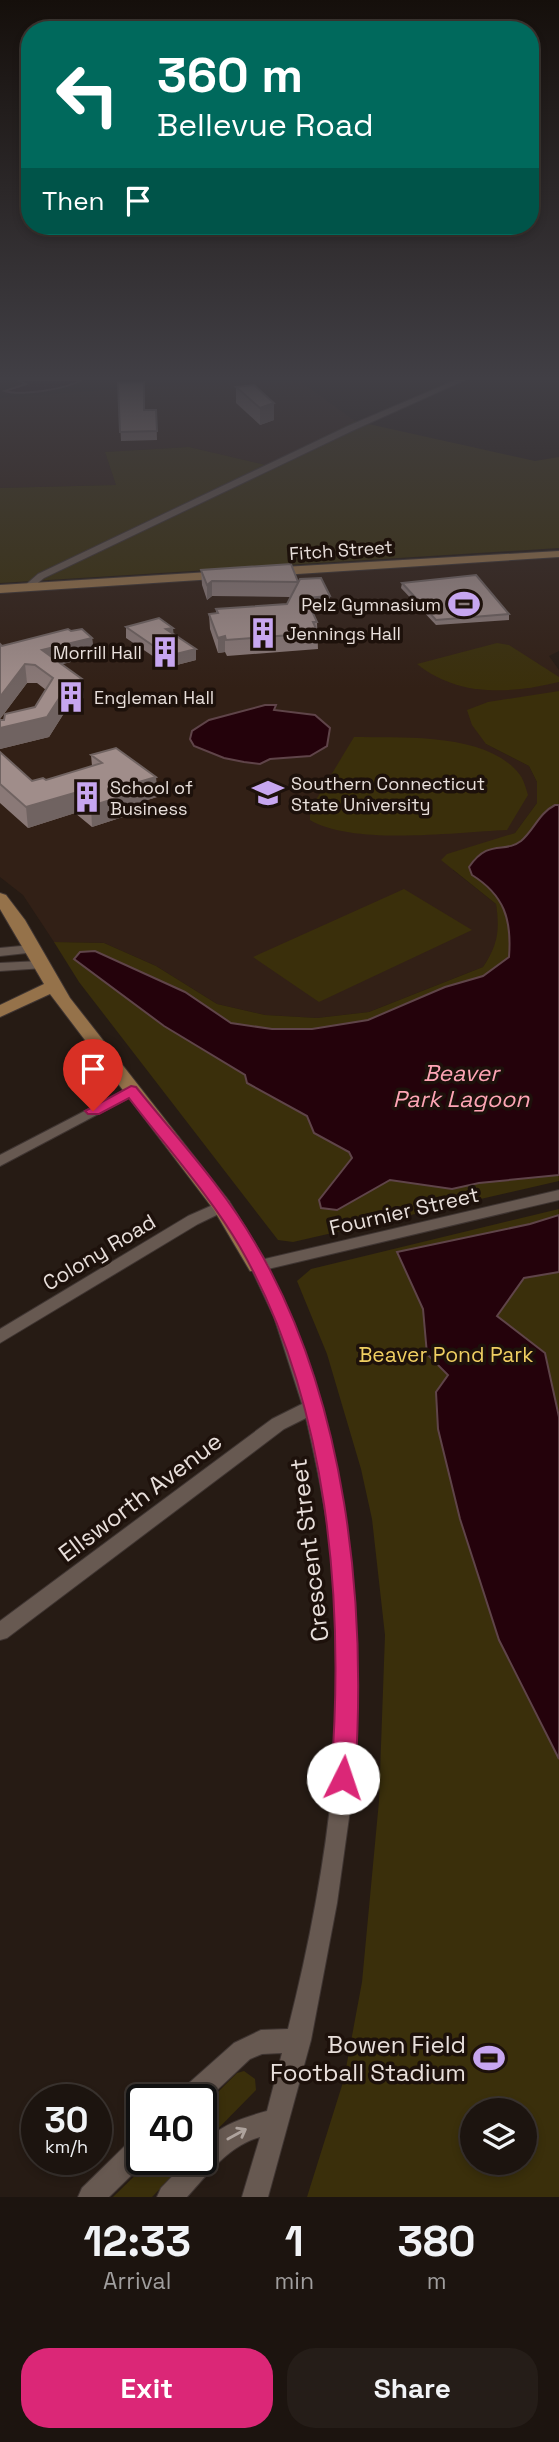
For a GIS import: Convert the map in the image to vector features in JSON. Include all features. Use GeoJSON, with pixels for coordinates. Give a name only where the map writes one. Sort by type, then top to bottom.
{"type":"FeatureCollection","features":[{"type":"Feature","properties":{"kind":"main road","name":"Fitch Street"},"geometry":{"type":"LineString","coordinates":[[252,573],[559,554]]}},
{"type":"Feature","properties":{"kind":"main road"},"geometry":{"type":"LineString","coordinates":[[0,589],[238,574]]}},
{"type":"Feature","properties":{"kind":"main road","name":"Crescent Street"},"geometry":{"type":"LineString","coordinates":[[0,898],[17,920],[53,986],[131,1091],[222,1206],[258,1266]]}},
{"type":"Feature","properties":{"kind":"main road"},"geometry":{"type":"LineString","coordinates":[[0,1012],[53,986]]}},
{"type":"Feature","properties":{"kind":"street"},"geometry":{"type":"LineString","coordinates":[[26,588],[41,576],[237,483]]}},
{"type":"Feature","properties":{"kind":"street"},"geometry":{"type":"LineString","coordinates":[[0,952],[32,949]]}},
{"type":"Feature","properties":{"kind":"street"},"geometry":{"type":"LineString","coordinates":[[0,967],[40,965]]}},
{"type":"Feature","properties":{"kind":"street"},"geometry":{"type":"LineString","coordinates":[[0,1161],[131,1091]]}},
{"type":"Feature","properties":{"kind":"street","name":"Fournier Street"},"geometry":{"type":"LineString","coordinates":[[258,1266],[559,1195]]}},
{"type":"Feature","properties":{"kind":"street","name":"Colony Road"},"geometry":{"type":"LineString","coordinates":[[0,1337],[193,1220],[222,1206]]}},
{"type":"Feature","properties":{"kind":"street","name":"Crescent Street"},"geometry":{"type":"LineString","coordinates":[[255,2197],[299,2040],[330,1892],[348,1705],[345,1606],[334,1493],[312,1407],[274,1295],[258,1266]]}},
{"type":"Feature","properties":{"kind":"street","name":"Ellsworth Avenue"},"geometry":{"type":"LineString","coordinates":[[0,1632],[278,1424],[312,1407]]}},
{"type":"Feature","properties":{"kind":"street"},"geometry":{"type":"LineString","coordinates":[[206,2084],[242,2050],[261,2042],[299,2040]]}},
{"type":"Feature","properties":{"kind":"street"},"geometry":{"type":"LineString","coordinates":[[170,2197],[216,2147],[238,2131],[278,2120]]}},
{"type":"Feature","properties":{"kind":"street"},"geometry":{"type":"LineString","coordinates":[[91,2197],[126,2163]]}},
{"type":"Feature","properties":{"kind":"shaded area"},"geometry":{"type":"Polygon","coordinates":[[[0,483],[115,483],[116,485],[0,488],[0,483]]]}},
{"type":"Feature","properties":{"kind":"shaded area","name":"Southern Connecticut State University"},"geometry":{"type":"Polygon","coordinates":[[[559,554],[559,651],[549,656],[559,670],[559,691],[486,744],[529,766],[537,782],[537,803],[515,833],[494,841],[453,870],[496,904],[500,929],[494,950],[483,967],[369,1012],[317,1018],[265,1015],[217,1004],[156,966],[104,943],[54,942],[23,895],[0,877],[0,589],[559,554]]]}},
{"type":"Feature","properties":{"kind":"green space"},"geometry":{"type":"Polygon","coordinates":[[[115,483],[559,483],[559,548],[0,583],[0,488],[116,485],[115,483]]]}},
{"type":"Feature","properties":{"kind":"green space"},"geometry":{"type":"Polygon","coordinates":[[[497,643],[509,645],[559,677],[559,682],[522,689],[485,690],[450,682],[417,664],[497,643]]]}},
{"type":"Feature","properties":{"kind":"green space","name":"Beaver Park Lagoon"},"geometry":{"type":"Polygon","coordinates":[[[559,691],[559,1181],[293,1242],[278,1240],[79,982],[54,942],[104,943],[156,966],[217,1004],[265,1015],[317,1018],[369,1012],[483,967],[497,937],[496,904],[441,860],[447,854],[515,833],[537,803],[537,782],[529,766],[486,744],[472,725],[467,710],[488,702],[559,691]]]}},
{"type":"Feature","properties":{"kind":"green space"},"geometry":{"type":"Polygon","coordinates":[[[354,737],[443,740],[487,751],[506,761],[520,775],[528,795],[507,830],[434,835],[378,835],[329,828],[310,820],[310,810],[354,737]]]}},
{"type":"Feature","properties":{"kind":"green space"},"geometry":{"type":"Polygon","coordinates":[[[404,889],[472,930],[319,1002],[253,957],[404,889]]]}},
{"type":"Feature","properties":{"kind":"green space","name":"Beaver Pond Park"},"geometry":{"type":"Polygon","coordinates":[[[559,1209],[559,2197],[307,2197],[344,2079],[362,1982],[379,1801],[385,1635],[372,1519],[361,1469],[327,1354],[297,1281],[311,1269],[559,1209]]]}},
{"type":"Feature","properties":{"kind":"green space"},"geometry":{"type":"Polygon","coordinates":[[[244,2071],[255,2079],[256,2090],[217,2130],[217,2093],[237,2073],[244,2071]]]}},
{"type":"Feature","properties":{"kind":"green space"},"geometry":{"type":"Polygon","coordinates":[[[136,2175],[173,2175],[152,2197],[113,2197],[136,2175]]]}},
{"type":"Feature","properties":{"kind":"water"},"geometry":{"type":"Polygon","coordinates":[[[265,705],[276,705],[274,710],[315,715],[330,728],[327,746],[310,756],[270,759],[260,764],[224,758],[194,746],[190,739],[192,731],[209,720],[265,705]]]}},
{"type":"Feature","properties":{"kind":"water","name":"Beaver Park Lagoon"},"geometry":{"type":"Polygon","coordinates":[[[559,805],[559,1175],[479,1183],[452,1189],[390,1180],[337,1210],[321,1208],[319,1200],[352,1158],[349,1152],[314,1133],[307,1116],[247,1083],[245,1075],[164,1026],[74,959],[80,952],[95,951],[185,992],[231,1023],[272,1029],[312,1029],[368,1020],[445,987],[483,976],[509,957],[509,931],[504,909],[492,891],[472,875],[469,867],[476,858],[490,849],[515,845],[521,841],[545,812],[559,805]]]}},
{"type":"Feature","properties":{"kind":"water"},"geometry":{"type":"Polygon","coordinates":[[[559,1215],[559,1272],[524,1278],[497,1316],[545,1353],[559,1417],[559,1759],[499,1640],[460,1519],[438,1429],[436,1392],[448,1375],[427,1354],[423,1309],[397,1252],[530,1224],[559,1215]]]}},
{"type":"Feature","properties":{"kind":"building"},"geometry":{"type":"Polygon","coordinates":[[[291,564],[298,582],[212,581],[207,585],[201,570],[291,564]]]}},
{"type":"Feature","properties":{"kind":"building","name":"Pelz Gymnasium"},"geometry":{"type":"Polygon","coordinates":[[[476,575],[509,614],[436,620],[402,583],[476,575]]]}},
{"type":"Feature","properties":{"kind":"building"},"geometry":{"type":"Polygon","coordinates":[[[321,578],[330,596],[306,598],[317,622],[313,622],[318,633],[226,640],[225,636],[218,638],[209,614],[218,613],[216,609],[287,604],[300,579],[321,578]]]}},
{"type":"Feature","properties":{"kind":"building"},"geometry":{"type":"Polygon","coordinates":[[[159,618],[173,628],[166,629],[196,649],[168,656],[126,627],[159,618]]]}},
{"type":"Feature","properties":{"kind":"building"},"geometry":{"type":"Polygon","coordinates":[[[68,629],[82,629],[92,638],[42,650],[82,679],[69,683],[47,717],[0,728],[0,720],[4,720],[5,714],[35,707],[53,678],[35,665],[25,664],[0,697],[0,644],[2,646],[68,629]]]}},
{"type":"Feature","properties":{"kind":"building"},"geometry":{"type":"Polygon","coordinates":[[[116,748],[156,777],[122,787],[130,794],[91,806],[74,793],[26,807],[0,784],[0,752],[32,781],[43,778],[46,780],[102,763],[91,755],[116,748]]]}},
{"type":"Feature","properties":{"kind":"place","name":"Pelz Gymnasium"},"geometry":{"type":"Point","coordinates":[464,604]}},
{"type":"Feature","properties":{"kind":"place","name":"Jennings Hall"},"geometry":{"type":"Point","coordinates":[263,633]}},
{"type":"Feature","properties":{"kind":"place","name":"Morrill Hall"},"geometry":{"type":"Point","coordinates":[165,652]}},
{"type":"Feature","properties":{"kind":"place","name":"Engleman Hall"},"geometry":{"type":"Point","coordinates":[71,697]}},
{"type":"Feature","properties":{"kind":"place","name":"Southern Connecticut State University"},"geometry":{"type":"Point","coordinates":[268,793]}},
{"type":"Feature","properties":{"kind":"place","name":"School of Business"},"geometry":{"type":"Point","coordinates":[87,797]}},
{"type":"Feature","properties":{"kind":"place","name":"Bowen Field Football Stadium"},"geometry":{"type":"Point","coordinates":[489,2058]}},
{"type":"Feature","properties":{"kind":"route"},"geometry":{"type":"LineString","coordinates":[[93,1111],[131,1091],[222,1206],[247,1244],[274,1295],[320,1433],[334,1493],[345,1606],[347,1663],[348,1705],[343,1778]]}}]}
